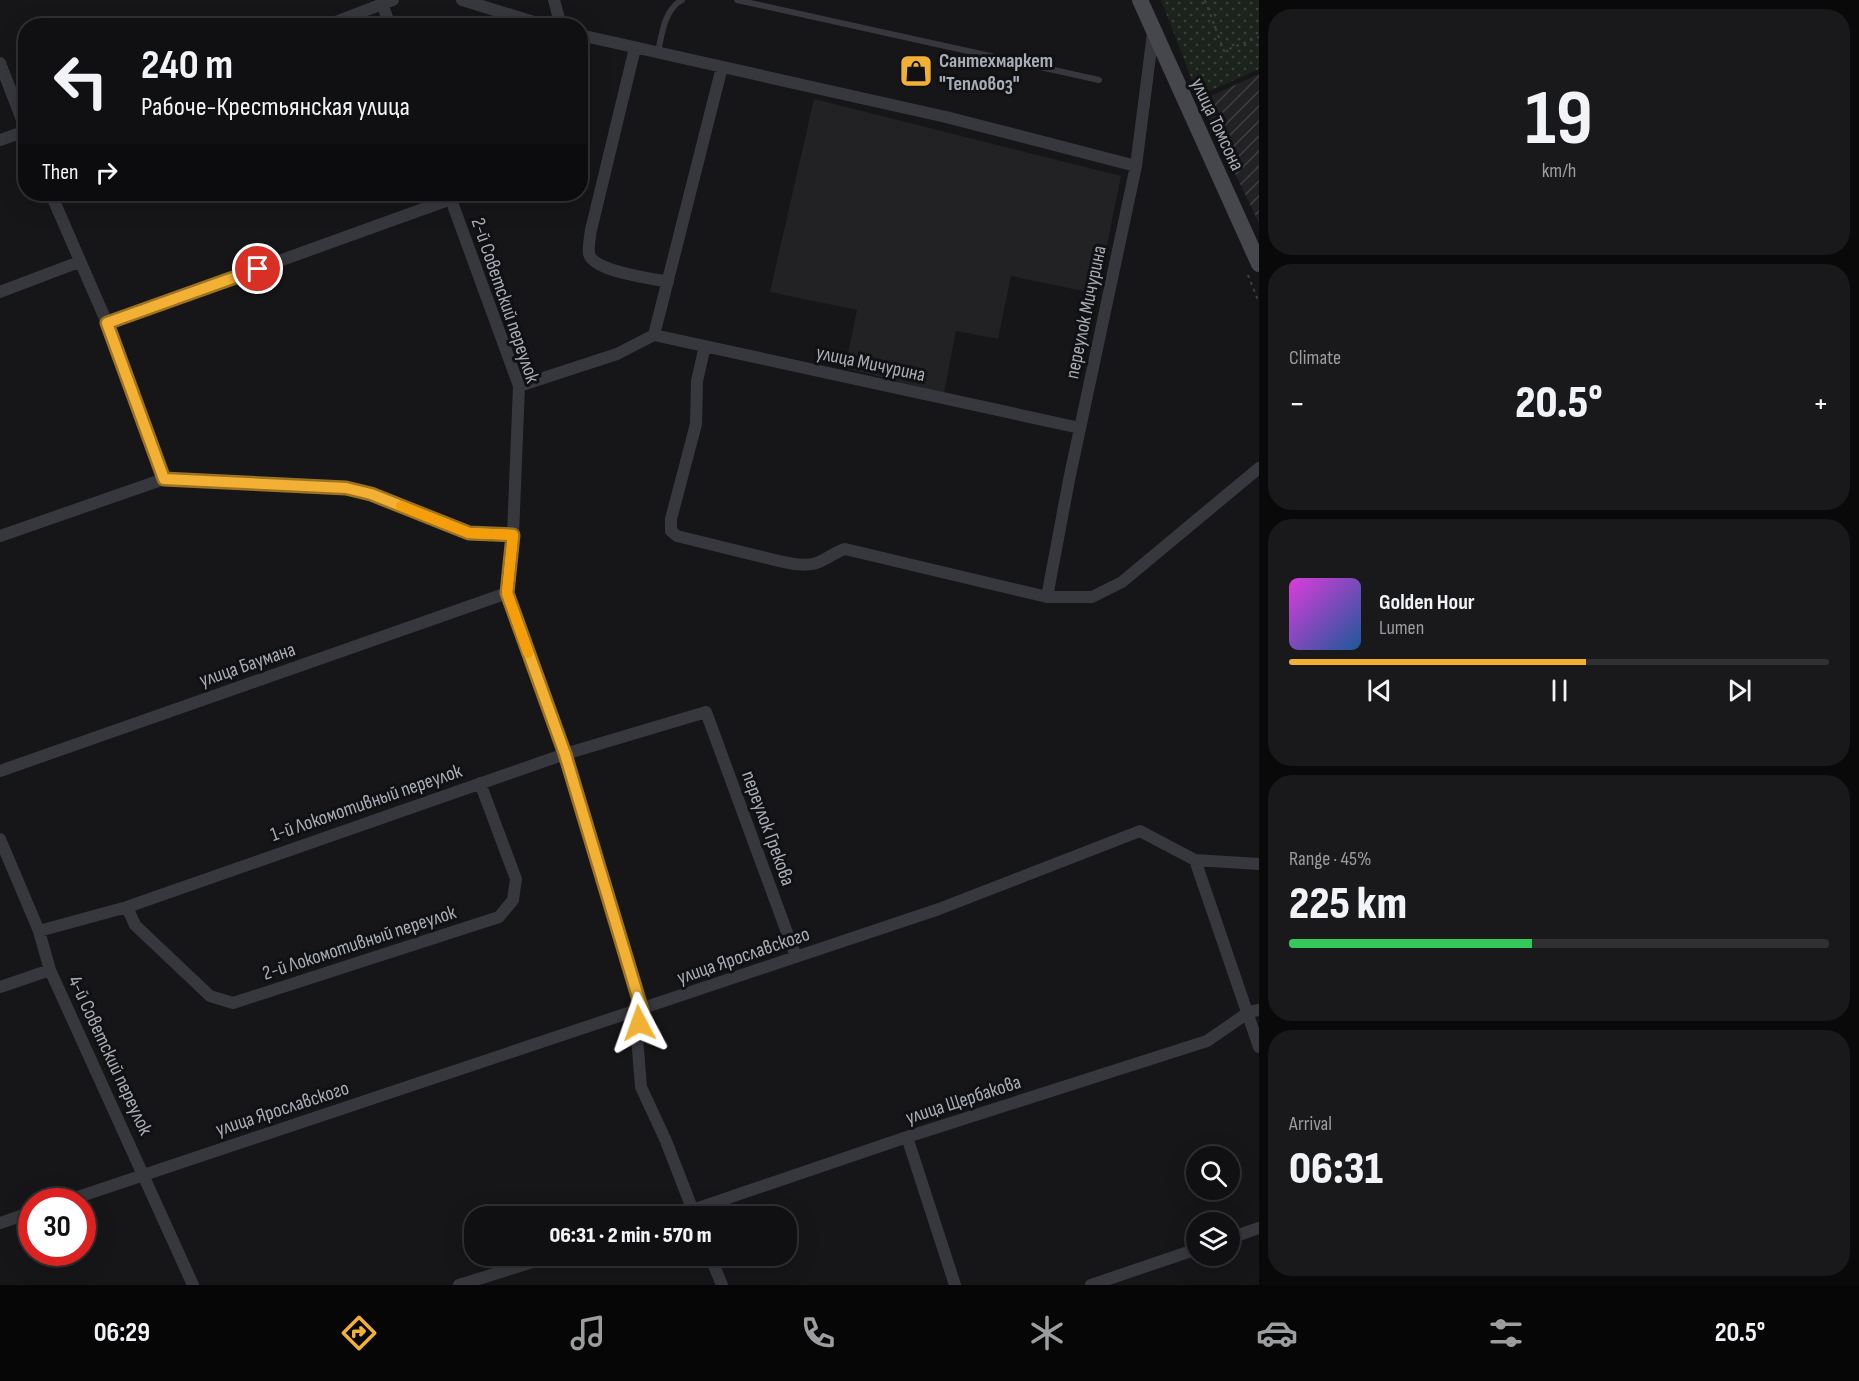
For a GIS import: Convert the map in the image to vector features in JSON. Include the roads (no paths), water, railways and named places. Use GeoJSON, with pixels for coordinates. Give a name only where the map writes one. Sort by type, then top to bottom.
{"type":"FeatureCollection","features":[{"type":"Feature","properties":{"kind":"street"},"geometry":{"type":"LineString","coordinates":[[462,0],[521,18]]}},
{"type":"Feature","properties":{"kind":"street"},"geometry":{"type":"LineString","coordinates":[[554,0],[559,18]]}},
{"type":"Feature","properties":{"kind":"street","name":"улица Томсона"},"geometry":{"type":"LineString","coordinates":[[1140,0],[1259,264]]}},
{"type":"Feature","properties":{"kind":"street"},"geometry":{"type":"LineString","coordinates":[[345,18],[386,1],[389,18]]}},
{"type":"Feature","properties":{"kind":"street","name":"переулок Мичурина"},"geometry":{"type":"LineString","coordinates":[[1047,597],[1080,428],[1136,166],[1153,33]]}},
{"type":"Feature","properties":{"kind":"street"},"geometry":{"type":"LineString","coordinates":[[588,37],[946,117],[1136,166]]}},
{"type":"Feature","properties":{"kind":"street"},"geometry":{"type":"LineString","coordinates":[[635,48],[591,230],[589,252],[595,262],[604,268],[668,282]]}},
{"type":"Feature","properties":{"kind":"street"},"geometry":{"type":"LineString","coordinates":[[0,63],[18,110]]}},
{"type":"Feature","properties":{"kind":"street"},"geometry":{"type":"LineString","coordinates":[[519,386],[617,354],[654,335],[722,67]]}},
{"type":"Feature","properties":{"kind":"street"},"geometry":{"type":"LineString","coordinates":[[0,140],[18,134]]}},
{"type":"Feature","properties":{"kind":"street"},"geometry":{"type":"LineString","coordinates":[[54,201],[107,323],[164,479]]}},
{"type":"Feature","properties":{"kind":"street"},"geometry":{"type":"LineString","coordinates":[[107,323],[436,201]]}},
{"type":"Feature","properties":{"kind":"street","name":"2-й Советский переулок"},"geometry":{"type":"LineString","coordinates":[[452,201],[519,386],[513,535],[507,593],[565,754],[642,1010]]}},
{"type":"Feature","properties":{"kind":"street"},"geometry":{"type":"LineString","coordinates":[[0,291],[79,262]]}},
{"type":"Feature","properties":{"kind":"street","name":"улица Мичурина"},"geometry":{"type":"LineString","coordinates":[[654,335],[1080,428]]}},
{"type":"Feature","properties":{"kind":"street"},"geometry":{"type":"LineString","coordinates":[[705,346],[697,381],[696,424],[671,519],[671,531],[677,536],[795,564],[821,562],[834,552],[844,549],[1047,597],[1092,597],[1122,582],[1259,468]]}},
{"type":"Feature","properties":{"kind":"street"},"geometry":{"type":"LineString","coordinates":[[0,536],[164,479],[346,488],[371,494],[469,533],[513,535]]}},
{"type":"Feature","properties":{"kind":"street","name":"улица Баумана"},"geometry":{"type":"LineString","coordinates":[[0,771],[507,593]]}},
{"type":"Feature","properties":{"kind":"street","name":"1-й Локомотивный переулок"},"geometry":{"type":"LineString","coordinates":[[39,931],[127,907],[565,754],[706,712]]}},
{"type":"Feature","properties":{"kind":"street","name":"переулок Грекова"},"geometry":{"type":"LineString","coordinates":[[706,712],[796,957]]}},
{"type":"Feature","properties":{"kind":"street","name":"2-й Локомотивный переулок"},"geometry":{"type":"LineString","coordinates":[[127,907],[135,925],[210,996],[233,1003],[499,917],[513,900],[516,879],[480,783]]}},
{"type":"Feature","properties":{"kind":"street","name":"улица Ярославского"},"geometry":{"type":"LineString","coordinates":[[96,1191],[939,909],[1140,831],[1195,860],[1259,864]]}},
{"type":"Feature","properties":{"kind":"street","name":"4-й Советский переулок"},"geometry":{"type":"LineString","coordinates":[[0,839],[39,931],[50,970],[193,1285]]}},
{"type":"Feature","properties":{"kind":"street"},"geometry":{"type":"LineString","coordinates":[[1195,860],[1254,1011],[1259,1047]]}},
{"type":"Feature","properties":{"kind":"street"},"geometry":{"type":"LineString","coordinates":[[0,987],[50,970]]}},
{"type":"Feature","properties":{"kind":"street"},"geometry":{"type":"LineString","coordinates":[[642,1010],[637,1037],[641,1087],[666,1141],[691,1206]]}},
{"type":"Feature","properties":{"kind":"street","name":"улица Щербакова"},"geometry":{"type":"LineString","coordinates":[[716,1206],[907,1137],[1207,1041],[1254,1011]]}},
{"type":"Feature","properties":{"kind":"street"},"geometry":{"type":"LineString","coordinates":[[907,1137],[955,1285]]}},
{"type":"Feature","properties":{"kind":"street"},"geometry":{"type":"LineString","coordinates":[[0,1223],[18,1217]]}},
{"type":"Feature","properties":{"kind":"street"},"geometry":{"type":"LineString","coordinates":[[1240,1235],[1259,1228]]}},
{"type":"Feature","properties":{"kind":"street"},"geometry":{"type":"LineString","coordinates":[[1091,1285],[1186,1253]]}},
{"type":"Feature","properties":{"kind":"street"},"geometry":{"type":"LineString","coordinates":[[459,1285],[520,1266]]}},
{"type":"Feature","properties":{"kind":"street"},"geometry":{"type":"LineString","coordinates":[[714,1266],[722,1285]]}},
{"type":"Feature","properties":{"kind":"lane"},"geometry":{"type":"LineString","coordinates":[[658,52],[665,21],[676,3],[682,0]]}},
{"type":"Feature","properties":{"kind":"lane"},"geometry":{"type":"LineString","coordinates":[[737,0],[1099,80]]}},
{"type":"Feature","properties":{"kind":"place","name":"Сантехмаркет \"Тепловоз\""},"geometry":{"type":"Point","coordinates":[916,71]}}]}
